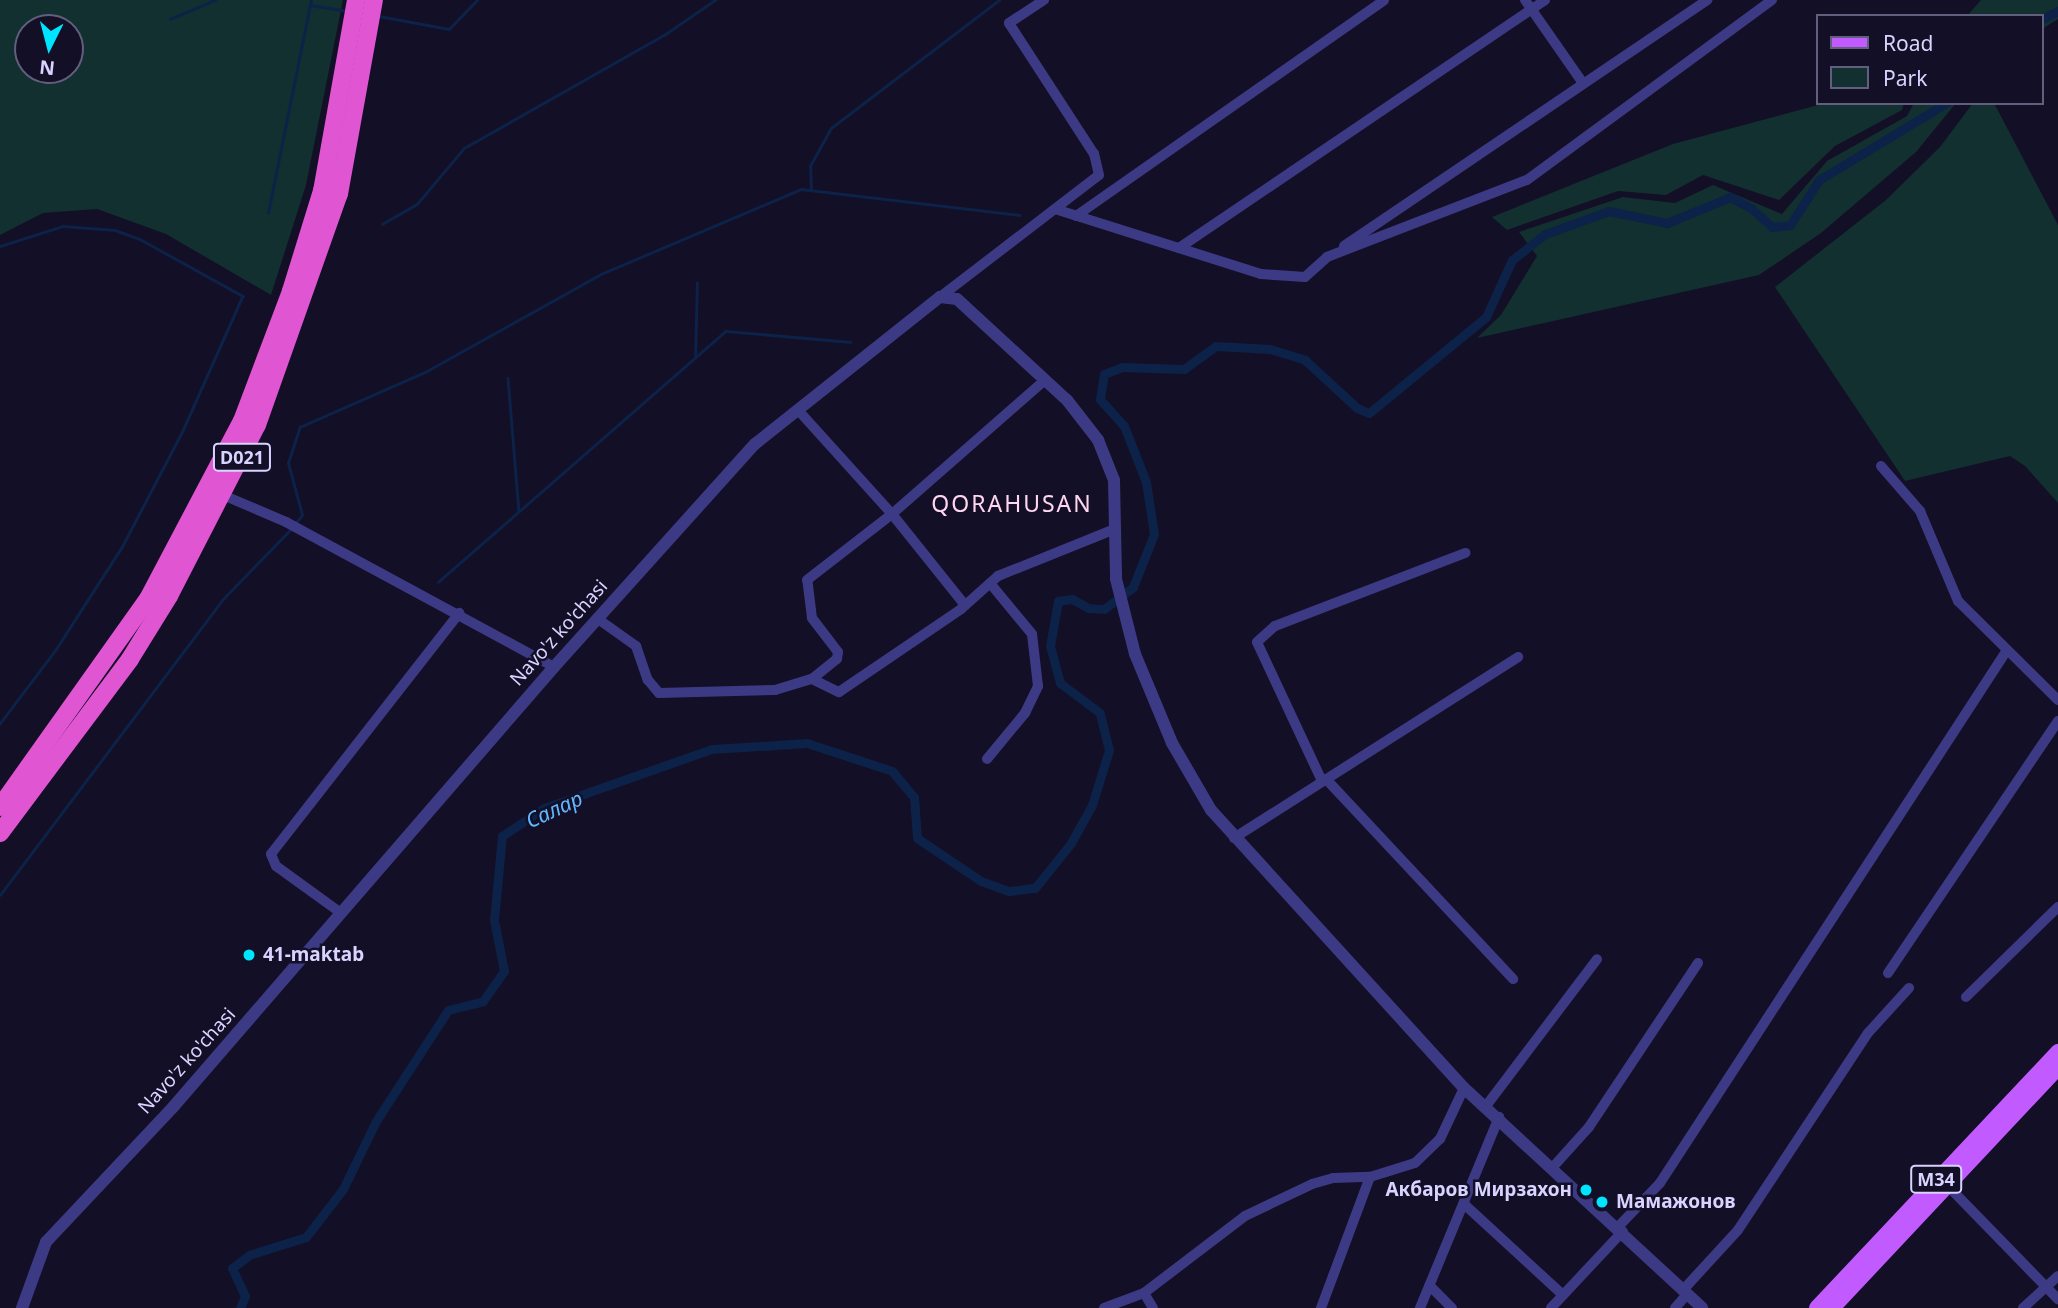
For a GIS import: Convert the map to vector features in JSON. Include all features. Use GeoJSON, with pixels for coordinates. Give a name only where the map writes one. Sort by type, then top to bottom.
{"type":"FeatureCollection","features":[{"type":"Feature","properties":{"kind":"highway","name":"D021"},"geometry":{"type":"LineString","coordinates":[[0,833],[130,659],[223,495],[271,391],[329,227],[348,153],[365,4]]}},
{"type":"Feature","properties":{"kind":"highway","name":"D021"},"geometry":{"type":"LineString","coordinates":[[0,807],[148,599],[237,432],[312,228],[362,29]]}},
{"type":"Feature","properties":{"kind":"main road","name":"M34"},"geometry":{"type":"LineString","coordinates":[[1817,1308],[2058,1052]]}},
{"type":"Feature","properties":{"kind":"main road","name":"M34"},"geometry":{"type":"LineString","coordinates":[[1832,1308],[2058,1068]]}},
{"type":"Feature","properties":{"kind":"street"},"geometry":{"type":"LineString","coordinates":[[940,297],[1099,175],[1094,155],[1009,23],[1044,0]]}},
{"type":"Feature","properties":{"kind":"street"},"geometry":{"type":"LineString","coordinates":[[1076,216],[1384,0]]}},
{"type":"Feature","properties":{"kind":"street"},"geometry":{"type":"LineString","coordinates":[[1178,248],[1529,5],[1545,0]]}},
{"type":"Feature","properties":{"kind":"street"},"geometry":{"type":"LineString","coordinates":[[1055,209],[1261,274],[1305,277],[1327,257],[1707,0]]}},
{"type":"Feature","properties":{"kind":"street"},"geometry":{"type":"LineString","coordinates":[[1327,257],[1527,180],[1772,0]]}},
{"type":"Feature","properties":{"kind":"street"},"geometry":{"type":"LineString","coordinates":[[1529,5],[1583,83]]}},
{"type":"Feature","properties":{"kind":"street"},"geometry":{"type":"LineString","coordinates":[[957,299],[959,282]]}},
{"type":"Feature","properties":{"kind":"street"},"geometry":{"type":"LineString","coordinates":[[940,297],[957,299],[1045,380],[1098,440],[1114,480],[1116,579],[1144,682],[1193,783],[1234,838],[1464,1088],[1499,1117],[1702,1308]]}},
{"type":"Feature","properties":{"kind":"street","name":"Navo'z ko'chasi"},"geometry":{"type":"LineString","coordinates":[[22,1308],[46,1242],[174,1106],[554,667],[755,444],[940,297]]}},
{"type":"Feature","properties":{"kind":"street"},"geometry":{"type":"LineString","coordinates":[[598,618],[636,646],[648,680],[659,693],[775,690],[812,679],[837,659],[838,652],[812,618],[807,579],[892,514],[1045,380]]}},
{"type":"Feature","properties":{"kind":"street"},"geometry":{"type":"LineString","coordinates":[[798,410],[892,514],[965,605]]}},
{"type":"Feature","properties":{"kind":"street"},"geometry":{"type":"LineString","coordinates":[[1881,466],[1920,511],[1958,601],[2058,700]]}},
{"type":"Feature","properties":{"kind":"street"},"geometry":{"type":"LineString","coordinates":[[223,495],[286,522],[459,612],[554,667]]}},
{"type":"Feature","properties":{"kind":"street"},"geometry":{"type":"LineString","coordinates":[[812,679],[834,691],[845,690],[965,605],[990,583],[1115,529]]}},
{"type":"Feature","properties":{"kind":"street"},"geometry":{"type":"LineString","coordinates":[[1465,553],[1275,626],[1256,642],[1324,780],[1513,979]]}},
{"type":"Feature","properties":{"kind":"street"},"geometry":{"type":"LineString","coordinates":[[987,759],[1025,713],[1038,686],[1032,634],[990,583]]}},
{"type":"Feature","properties":{"kind":"street"},"geometry":{"type":"LineString","coordinates":[[341,913],[276,866],[271,854],[459,612]]}},
{"type":"Feature","properties":{"kind":"street"},"geometry":{"type":"LineString","coordinates":[[1551,1308],[1660,1183],[2007,650]]}},
{"type":"Feature","properties":{"kind":"street"},"geometry":{"type":"LineString","coordinates":[[1234,838],[1518,657]]}},
{"type":"Feature","properties":{"kind":"street"},"geometry":{"type":"LineString","coordinates":[[2048,690],[2058,681]]}},
{"type":"Feature","properties":{"kind":"street"},"geometry":{"type":"LineString","coordinates":[[1888,973],[2058,721]]}},
{"type":"Feature","properties":{"kind":"street"},"geometry":{"type":"LineString","coordinates":[[1966,997],[2058,907]]}},
{"type":"Feature","properties":{"kind":"street"},"geometry":{"type":"LineString","coordinates":[[1486,1106],[1597,959]]}},
{"type":"Feature","properties":{"kind":"street"},"geometry":{"type":"LineString","coordinates":[[1553,1167],[1589,1127],[1698,963]]}},
{"type":"Feature","properties":{"kind":"street"},"geometry":{"type":"LineString","coordinates":[[1675,1308],[1685,1292],[1738,1230],[1868,1033],[1909,988]]}},
{"type":"Feature","properties":{"kind":"street"},"geometry":{"type":"LineString","coordinates":[[1104,1308],[1144,1293],[1245,1216],[1322,1181],[1370,1177],[1425,1156],[1440,1139],[1464,1088]]}},
{"type":"Feature","properties":{"kind":"street"},"geometry":{"type":"LineString","coordinates":[[1420,1308],[1499,1117]]}},
{"type":"Feature","properties":{"kind":"street"},"geometry":{"type":"LineString","coordinates":[[1321,1308],[1370,1177]]}},
{"type":"Feature","properties":{"kind":"street"},"geometry":{"type":"LineString","coordinates":[[1947,1184],[2058,1299]]}},
{"type":"Feature","properties":{"kind":"street"},"geometry":{"type":"LineString","coordinates":[[1464,1204],[1563,1295]]}},
{"type":"Feature","properties":{"kind":"street"},"geometry":{"type":"LineString","coordinates":[[2023,1308],[2058,1276]]}},
{"type":"Feature","properties":{"kind":"street"},"geometry":{"type":"LineString","coordinates":[[1430,1286],[1452,1308]]}},
{"type":"Feature","properties":{"kind":"street"},"geometry":{"type":"LineString","coordinates":[[1144,1293],[1153,1308]]}},
{"type":"Feature","properties":{"kind":"green space"},"geometry":{"type":"Polygon","coordinates":[[[0,0],[343,0],[306,185],[271,295],[166,234],[97,209],[43,213],[0,235],[0,0]]]}},
{"type":"Feature","properties":{"kind":"green space"},"geometry":{"type":"Polygon","coordinates":[[[1981,0],[2058,0],[2058,19],[2044,28],[2044,14],[1969,14],[1981,0]]]}},
{"type":"Feature","properties":{"kind":"green space"},"geometry":{"type":"Polygon","coordinates":[[[1819,105],[1903,105],[1902,110],[1835,146],[1779,200],[1703,175],[1666,195],[1618,191],[1507,230],[1492,217],[1673,144],[1819,105]]]}},
{"type":"Feature","properties":{"kind":"green space"},"geometry":{"type":"Polygon","coordinates":[[[1913,105],[1954,105],[1916,152],[1821,233],[1759,275],[1477,338],[1501,315],[1537,256],[1519,232],[1623,197],[1675,203],[1713,185],[1782,214],[1827,161],[1907,116],[1913,105]]]}},
{"type":"Feature","properties":{"kind":"green space"},"geometry":{"type":"Polygon","coordinates":[[[1972,105],[1995,105],[2058,225],[2058,503],[2025,466],[2010,456],[1905,481],[1775,287],[1886,200],[1940,147],[1972,105]]]}},
{"type":"Feature","properties":{"kind":"waterway"},"geometry":{"type":"LineString","coordinates":[[170,19],[215,0]]}},
{"type":"Feature","properties":{"kind":"waterway"},"geometry":{"type":"LineString","coordinates":[[268,213],[311,0]]}},
{"type":"Feature","properties":{"kind":"waterway"},"geometry":{"type":"LineString","coordinates":[[379,16],[449,29],[477,0]]}},
{"type":"Feature","properties":{"kind":"waterway"},"geometry":{"type":"LineString","coordinates":[[382,224],[417,204],[464,148],[664,35],[715,0]]}},
{"type":"Feature","properties":{"kind":"waterway"},"geometry":{"type":"LineString","coordinates":[[811,190],[810,166],[831,128],[999,0]]}},
{"type":"Feature","properties":{"kind":"waterway"},"geometry":{"type":"LineString","coordinates":[[310,5],[349,11]]}},
{"type":"Feature","properties":{"kind":"waterway"},"geometry":{"type":"LineString","coordinates":[[2044,18],[2058,11]]}},
{"type":"Feature","properties":{"kind":"waterway","name":"Салар"},"geometry":{"type":"LineString","coordinates":[[240,1308],[245,1296],[232,1268],[249,1255],[306,1237],[343,1189],[376,1121],[448,1010],[483,1001],[504,971],[494,920],[502,836],[544,808],[712,749],[807,743],[892,771],[914,797],[917,838],[981,881],[1009,891],[1035,888],[1071,843],[1092,805],[1109,750],[1100,713],[1060,683],[1050,646],[1058,601],[1072,599],[1088,608],[1104,609],[1133,587],[1154,534],[1146,482],[1124,426],[1100,399],[1104,374],[1122,367],[1184,369],[1216,346],[1270,349],[1305,360],[1357,408],[1369,413],[1486,317],[1512,260],[1545,234],[1609,211],[1667,223],[1730,197],[1751,208],[1772,227],[1790,225],[1819,180],[1943,105]]}},
{"type":"Feature","properties":{"kind":"waterway"},"geometry":{"type":"LineString","coordinates":[[295,524],[302,515],[288,463],[300,427],[425,372],[601,274],[801,189],[1019,215]]}},
{"type":"Feature","properties":{"kind":"waterway"},"geometry":{"type":"LineString","coordinates":[[0,246],[63,226],[115,230],[140,239],[243,296],[183,431],[123,546],[56,650],[0,724]]}},
{"type":"Feature","properties":{"kind":"waterway"},"geometry":{"type":"LineString","coordinates":[[695,358],[697,283]]}},
{"type":"Feature","properties":{"kind":"waterway"},"geometry":{"type":"LineString","coordinates":[[438,582],[726,331],[851,342]]}},
{"type":"Feature","properties":{"kind":"waterway"},"geometry":{"type":"LineString","coordinates":[[508,378],[519,511]]}},
{"type":"Feature","properties":{"kind":"waterway"},"geometry":{"type":"LineString","coordinates":[[0,895],[222,600],[291,529]]}},
{"type":"Feature","properties":{"kind":"place","name":"41-maktab"},"geometry":{"type":"Point","coordinates":[249,955]}},
{"type":"Feature","properties":{"kind":"place","name":"Акбаров Мирзахон"},"geometry":{"type":"Point","coordinates":[1586,1190]}},
{"type":"Feature","properties":{"kind":"place","name":"Мамажонов"},"geometry":{"type":"Point","coordinates":[1602,1202]}},
{"type":"Feature","properties":{"kind":"district","name":"QORAHUSAN"},"geometry":{"type":"Point","coordinates":[1012,503]}}]}
